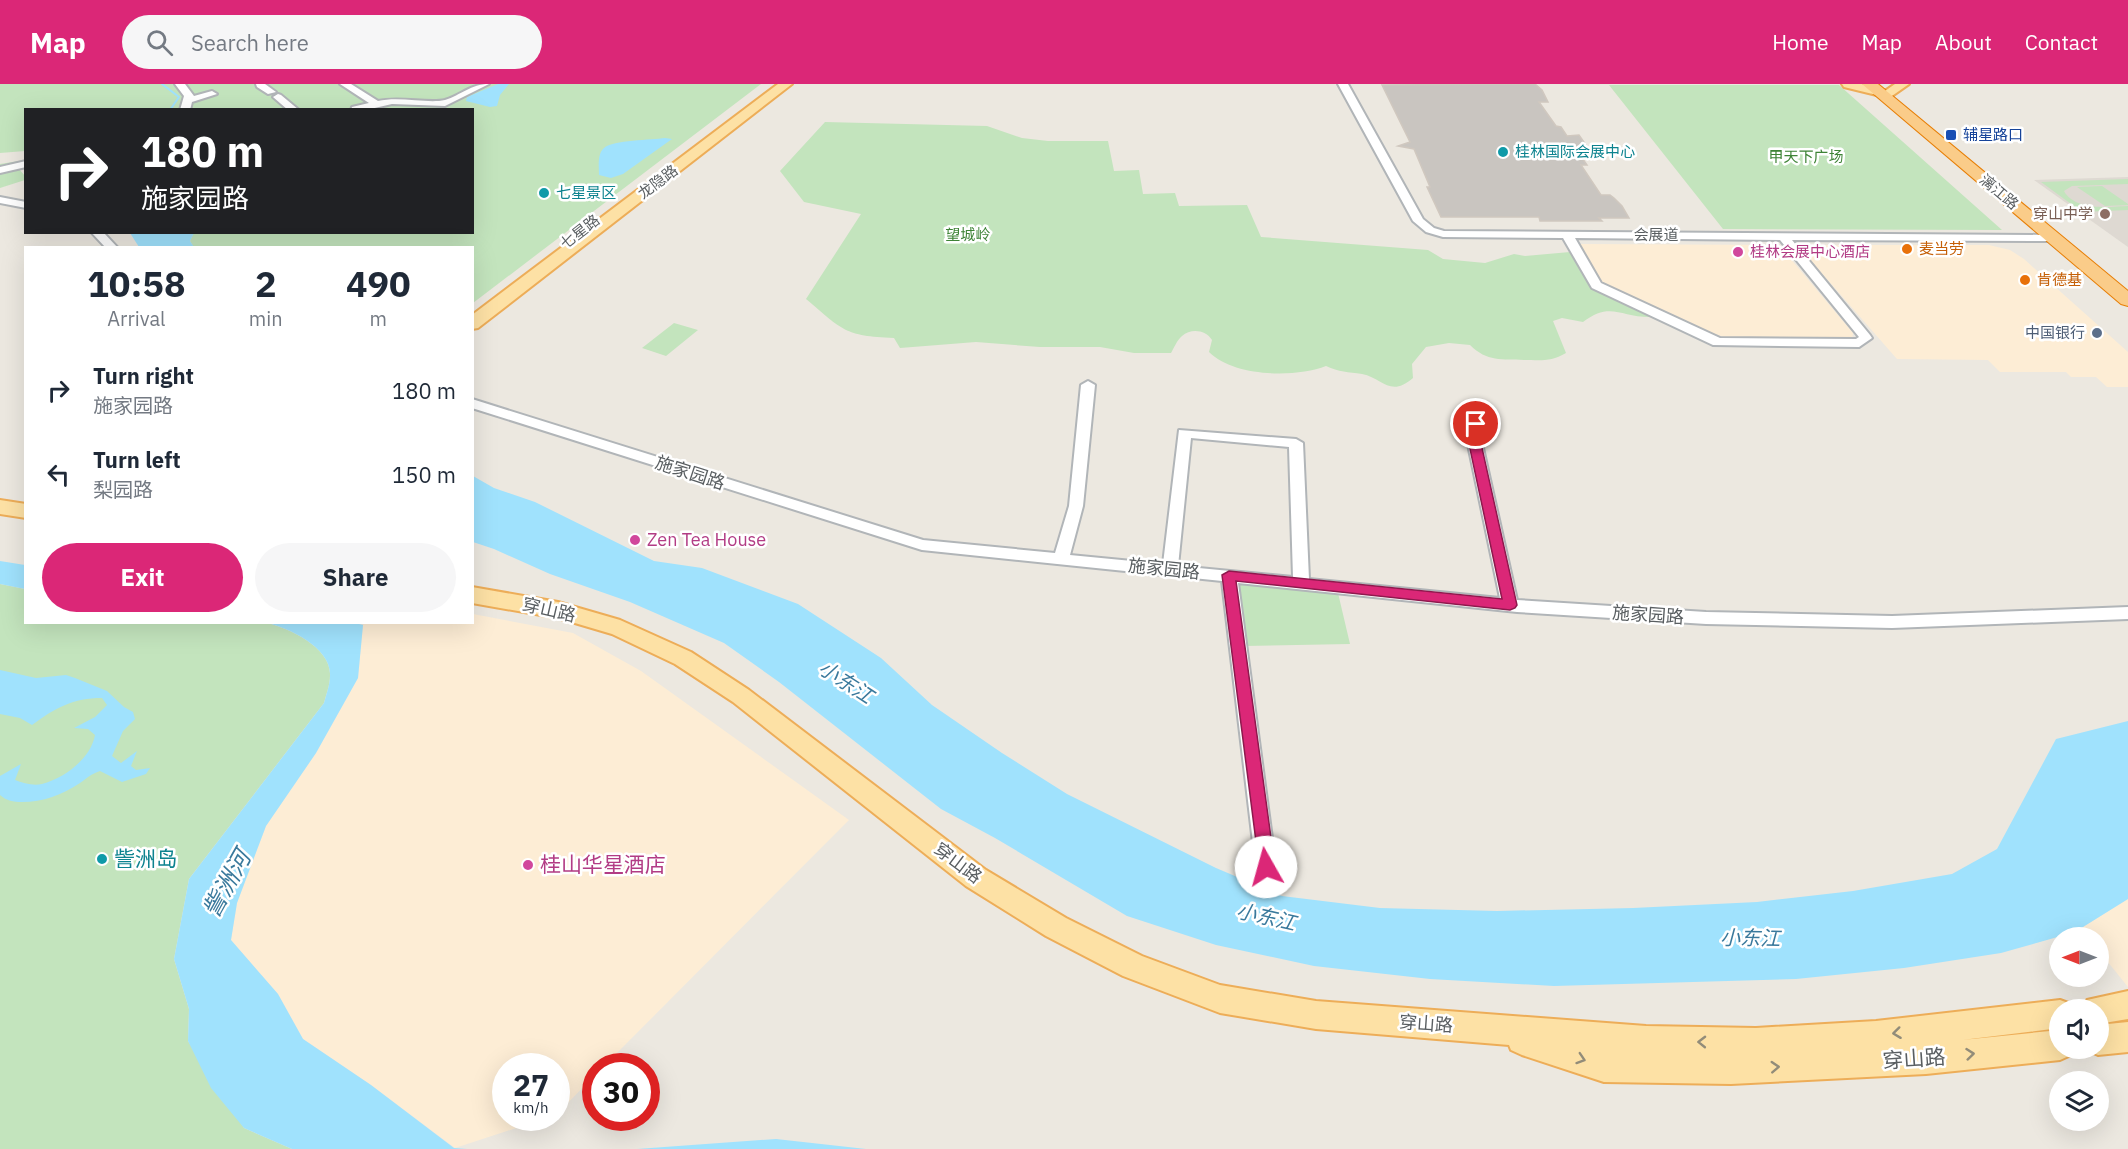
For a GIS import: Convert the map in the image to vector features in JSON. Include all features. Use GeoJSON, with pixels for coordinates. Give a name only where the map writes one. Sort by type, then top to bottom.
{"type":"FeatureCollection","features":[{"type":"Feature","properties":{"kind":"highway","name":"漓江路"},"geometry":{"type":"LineString","coordinates":[[1879,89],[2128,300]]}},
{"type":"Feature","properties":{"kind":"highway","name":"漓江路"},"geometry":{"type":"LineString","coordinates":[[1879,89],[2128,291]]}},
{"type":"Feature","properties":{"kind":"main road","name":"七星路"},"geometry":{"type":"LineString","coordinates":[[474,313],[773,84]]}},
{"type":"Feature","properties":{"kind":"main road","name":"龙隐路"},"geometry":{"type":"LineString","coordinates":[[474,322],[786,84]]}},
{"type":"Feature","properties":{"kind":"main road"},"geometry":{"type":"LineString","coordinates":[[1848,84],[1879,89],[1903,84]]}},
{"type":"Feature","properties":{"kind":"main road"},"geometry":{"type":"LineString","coordinates":[[0,507],[24,511]]}},
{"type":"Feature","properties":{"kind":"main road"},"geometry":{"type":"LineString","coordinates":[[0,522],[24,526]]}},
{"type":"Feature","properties":{"kind":"main road","name":"穿山路"},"geometry":{"type":"LineString","coordinates":[[474,595],[558,609],[610,625],[683,658],[741,696],[976,878],[1056,927],[1133,966],[1220,999],[1316,1016],[1646,1041],[1756,1043],[1876,1036],[2049,1015]]}},
{"type":"Feature","properties":{"kind":"main road"},"geometry":{"type":"LineString","coordinates":[[2109,1008],[2128,1005]]}},
{"type":"Feature","properties":{"kind":"main road","name":"穿山路"},"geometry":{"type":"LineString","coordinates":[[1486,1028],[1604,1067],[1753,1068],[1926,1059],[2049,1045]]}},
{"type":"Feature","properties":{"kind":"main road"},"geometry":{"type":"LineString","coordinates":[[2109,1039],[2128,1037]]}},
{"type":"Feature","properties":{"kind":"street"},"geometry":{"type":"LineString","coordinates":[[180,84],[190,100]]}},
{"type":"Feature","properties":{"kind":"street"},"geometry":{"type":"LineString","coordinates":[[345,84],[375,103]]}},
{"type":"Feature","properties":{"kind":"street"},"geometry":{"type":"LineString","coordinates":[[358,108],[392,101],[445,103],[484,84]]}},
{"type":"Feature","properties":{"kind":"street","name":"会展道"},"geometry":{"type":"LineString","coordinates":[[1342,84],[1419,221],[1430,230],[1443,234],[2053,238]]}},
{"type":"Feature","properties":{"kind":"street"},"geometry":{"type":"LineString","coordinates":[[260,85],[293,108]]}},
{"type":"Feature","properties":{"kind":"street"},"geometry":{"type":"LineString","coordinates":[[186,108],[190,100],[212,94]]}},
{"type":"Feature","properties":{"kind":"street"},"geometry":{"type":"LineString","coordinates":[[0,170],[24,164]]}},
{"type":"Feature","properties":{"kind":"street"},"geometry":{"type":"LineString","coordinates":[[0,200],[24,205]]}},
{"type":"Feature","properties":{"kind":"street"},"geometry":{"type":"LineString","coordinates":[[98,234],[111,246]]}},
{"type":"Feature","properties":{"kind":"street"},"geometry":{"type":"LineString","coordinates":[[1567,235],[1596,285],[1718,342],[1859,343],[1866,338],[1783,237]]}},
{"type":"Feature","properties":{"kind":"street"},"geometry":{"type":"LineString","coordinates":[[1061,558],[1076,506],[1088,385]]}},
{"type":"Feature","properties":{"kind":"street","name":"施家园路"},"geometry":{"type":"LineString","coordinates":[[474,404],[922,545],[1510,605],[1706,618],[1831,622],[1951,621],[2128,612]]}},
{"type":"Feature","properties":{"kind":"street"},"geometry":{"type":"LineString","coordinates":[[1476,424],[1472,430],[1510,605]]}},
{"type":"Feature","properties":{"kind":"street"},"geometry":{"type":"LineString","coordinates":[[1170,569],[1184,433],[1296,443],[1301,583]]}},
{"type":"Feature","properties":{"kind":"street"},"geometry":{"type":"LineString","coordinates":[[1229,575],[1266,867]]}},
{"type":"Feature","properties":{"kind":"shaded area","name":"穿山中学"},"geometry":{"type":"Polygon","coordinates":[[[2128,177],[2128,247],[2034,180],[2128,177]]]}},
{"type":"Feature","properties":{"kind":"shaded area"},"geometry":{"type":"Polygon","coordinates":[[[1580,244],[1779,245],[1853,333],[1852,340],[1733,340],[1703,330],[1601,282],[1580,244]]]}},
{"type":"Feature","properties":{"kind":"shaded area"},"geometry":{"type":"Polygon","coordinates":[[[1797,245],[1989,245],[2010,250],[2024,259],[2128,352],[2128,387],[2107,387],[2096,377],[2071,377],[2066,372],[2000,372],[1988,360],[1897,359],[1797,245]]]}},
{"type":"Feature","properties":{"kind":"shaded area","name":"桂山华星酒店"},"geometry":{"type":"Polygon","coordinates":[[[474,614],[573,633],[641,671],[849,820],[617,1053],[582,1053],[582,1088],[570,1101],[570,1053],[492,1053],[492,1131],[507,1131],[455,1148],[371,1085],[303,1039],[278,994],[231,940],[237,903],[266,826],[316,753],[358,678],[364,624],[474,624],[474,614]]]}},
{"type":"Feature","properties":{"kind":"shaded area"},"geometry":{"type":"Polygon","coordinates":[[[2128,899],[2128,987],[2109,963],[2109,927],[2083,927],[2128,899]]]}},
{"type":"Feature","properties":{"kind":"green space","name":"七星景区"},"geometry":{"type":"Polygon","coordinates":[[[0,84],[761,84],[474,302],[474,246],[193,246],[190,241],[193,234],[474,234],[474,108],[24,108],[24,151],[0,153],[0,84]]]}},
{"type":"Feature","properties":{"kind":"green space","name":"甲天下广场"},"geometry":{"type":"Polygon","coordinates":[[[1609,85],[1839,85],[2002,230],[1723,229],[1609,85]]]}},
{"type":"Feature","properties":{"kind":"green space","name":"望城岭"},"geometry":{"type":"Polygon","coordinates":[[[825,122],[987,126],[1022,138],[1048,141],[1108,141],[1114,171],[1139,170],[1143,194],[1175,193],[1179,206],[1247,205],[1261,237],[1428,250],[1443,259],[1485,263],[1514,254],[1525,256],[1570,252],[1590,286],[1653,315],[1650,317],[1608,311],[1601,312],[1583,322],[1562,318],[1553,321],[1566,353],[1546,360],[1509,360],[1489,357],[1470,345],[1449,343],[1426,347],[1412,364],[1413,378],[1405,384],[1392,387],[1369,376],[1339,371],[1326,366],[1298,372],[1249,371],[1220,360],[1209,352],[1212,340],[1206,334],[1198,331],[1182,336],[1171,353],[1134,353],[1100,347],[1040,347],[976,342],[900,348],[894,338],[864,335],[845,329],[806,299],[861,214],[804,202],[780,171],[825,122]]]}},
{"type":"Feature","properties":{"kind":"green space"},"geometry":{"type":"Polygon","coordinates":[[[24,160],[19,169],[24,175],[24,180],[0,188],[0,164],[24,160]]]}},
{"type":"Feature","properties":{"kind":"green space"},"geometry":{"type":"Polygon","coordinates":[[[2128,179],[2128,184],[2072,186],[2064,191],[2076,202],[2084,205],[2128,206],[2128,210],[2082,212],[2041,182],[2128,179]]]}},
{"type":"Feature","properties":{"kind":"green space"},"geometry":{"type":"Polygon","coordinates":[[[2102,186],[2128,205],[2105,206],[2077,187],[2102,186]]]}},
{"type":"Feature","properties":{"kind":"green space"},"geometry":{"type":"Polygon","coordinates":[[[674,323],[698,330],[666,356],[642,348],[674,323]]]}},
{"type":"Feature","properties":{"kind":"green space"},"geometry":{"type":"Polygon","coordinates":[[[1234,583],[1338,593],[1350,644],[1243,646],[1234,583]]]}},
{"type":"Feature","properties":{"kind":"green space","name":"訾洲岛"},"geometry":{"type":"Polygon","coordinates":[[[0,584],[24,589],[24,624],[270,624],[286,629],[308,641],[317,648],[329,666],[329,686],[324,703],[189,879],[174,959],[189,1009],[188,1041],[244,1128],[292,1149],[0,1149],[0,584]]]}},
{"type":"Feature","properties":{"kind":"water"},"geometry":{"type":"Polygon","coordinates":[[[498,84],[509,84],[500,95],[497,106],[490,107],[466,101],[467,97],[498,84]]]}},
{"type":"Feature","properties":{"kind":"water"},"geometry":{"type":"Polygon","coordinates":[[[672,139],[623,174],[611,178],[599,175],[600,154],[609,145],[672,139]]]}},
{"type":"Feature","properties":{"kind":"water"},"geometry":{"type":"Polygon","coordinates":[[[131,234],[194,234],[190,241],[193,246],[138,246],[131,234]]]}},
{"type":"Feature","properties":{"kind":"water","name":"小东江"},"geometry":{"type":"Polygon","coordinates":[[[474,477],[494,488],[535,502],[654,561],[702,568],[798,604],[881,658],[932,705],[1002,753],[1067,794],[1216,868],[1282,896],[1380,908],[1497,911],[1757,902],[1853,891],[1952,874],[1997,849],[2056,739],[2128,721],[2128,899],[2083,927],[2049,927],[2049,939],[2001,953],[1904,968],[1796,979],[1554,986],[1430,979],[1314,966],[1216,945],[1127,916],[941,809],[779,682],[724,643],[630,602],[550,574],[474,542],[474,477]]]}},
{"type":"Feature","properties":{"kind":"water"},"geometry":{"type":"Polygon","coordinates":[[[0,561],[24,565],[24,589],[0,584],[0,561]]]}},
{"type":"Feature","properties":{"kind":"water","name":"訾洲河"},"geometry":{"type":"Polygon","coordinates":[[[270,624],[363,625],[358,678],[316,753],[266,826],[237,903],[231,940],[278,994],[303,1039],[371,1085],[454,1148],[467,1149],[292,1149],[244,1128],[211,1088],[188,1041],[189,1009],[174,959],[189,879],[324,703],[329,683],[329,666],[317,648],[286,629],[270,624]]]}},
{"type":"Feature","properties":{"kind":"water"},"geometry":{"type":"Polygon","coordinates":[[[0,670],[36,678],[66,675],[107,691],[133,712],[135,719],[123,731],[112,756],[121,763],[137,751],[131,766],[136,770],[150,768],[146,774],[122,782],[100,771],[66,791],[30,802],[10,801],[0,795],[0,776],[21,764],[15,780],[35,785],[51,781],[76,766],[88,752],[95,735],[88,729],[74,728],[95,717],[107,705],[102,698],[73,702],[32,725],[20,718],[0,714],[0,670]]]}},
{"type":"Feature","properties":{"kind":"water"},"geometry":{"type":"Polygon","coordinates":[[[776,1139],[866,1149],[637,1149],[776,1139]]]}},
{"type":"Feature","properties":{"kind":"building","name":"桂林国际会展中心"},"geometry":{"type":"Polygon","coordinates":[[[1535,84],[1542,90],[1548,102],[1539,102],[1556,126],[1561,127],[1567,136],[1579,135],[1593,155],[1580,155],[1587,165],[1581,165],[1601,195],[1610,195],[1614,198],[1629,218],[1599,218],[1602,221],[1540,221],[1539,217],[1441,217],[1427,187],[1430,187],[1414,149],[1398,146],[1410,142],[1382,85],[1535,84]]]}},
{"type":"Feature","properties":{"kind":"waterway"},"geometry":{"type":"LineString","coordinates":[[162,84],[179,97],[171,108]]}},
{"type":"Feature","properties":{"kind":"place","name":"辅星路口"},"geometry":{"type":"Point","coordinates":[1951,135]}},
{"type":"Feature","properties":{"kind":"place","name":"桂林国际会展中心"},"geometry":{"type":"Point","coordinates":[1503,152]}},
{"type":"Feature","properties":{"kind":"place","name":"七星景区"},"geometry":{"type":"Point","coordinates":[544,193]}},
{"type":"Feature","properties":{"kind":"place","name":"穿山中学"},"geometry":{"type":"Point","coordinates":[2105,214]}},
{"type":"Feature","properties":{"kind":"place","name":"麦当劳"},"geometry":{"type":"Point","coordinates":[1907,249]}},
{"type":"Feature","properties":{"kind":"place","name":"桂林会展中心酒店"},"geometry":{"type":"Point","coordinates":[1738,252]}},
{"type":"Feature","properties":{"kind":"place","name":"肯德基"},"geometry":{"type":"Point","coordinates":[2025,280]}},
{"type":"Feature","properties":{"kind":"place","name":"中国银行"},"geometry":{"type":"Point","coordinates":[2097,333]}},
{"type":"Feature","properties":{"kind":"place","name":"Zen Tea House"},"geometry":{"type":"Point","coordinates":[635,540]}},
{"type":"Feature","properties":{"kind":"place","name":"訾洲岛"},"geometry":{"type":"Point","coordinates":[102,859]}},
{"type":"Feature","properties":{"kind":"place","name":"桂山华星酒店"},"geometry":{"type":"Point","coordinates":[528,865]}},
{"type":"Feature","properties":{"kind":"route"},"geometry":{"type":"LineString","coordinates":[[1266,867],[1229,575],[1510,605],[1472,430],[1476,424]]}}]}
